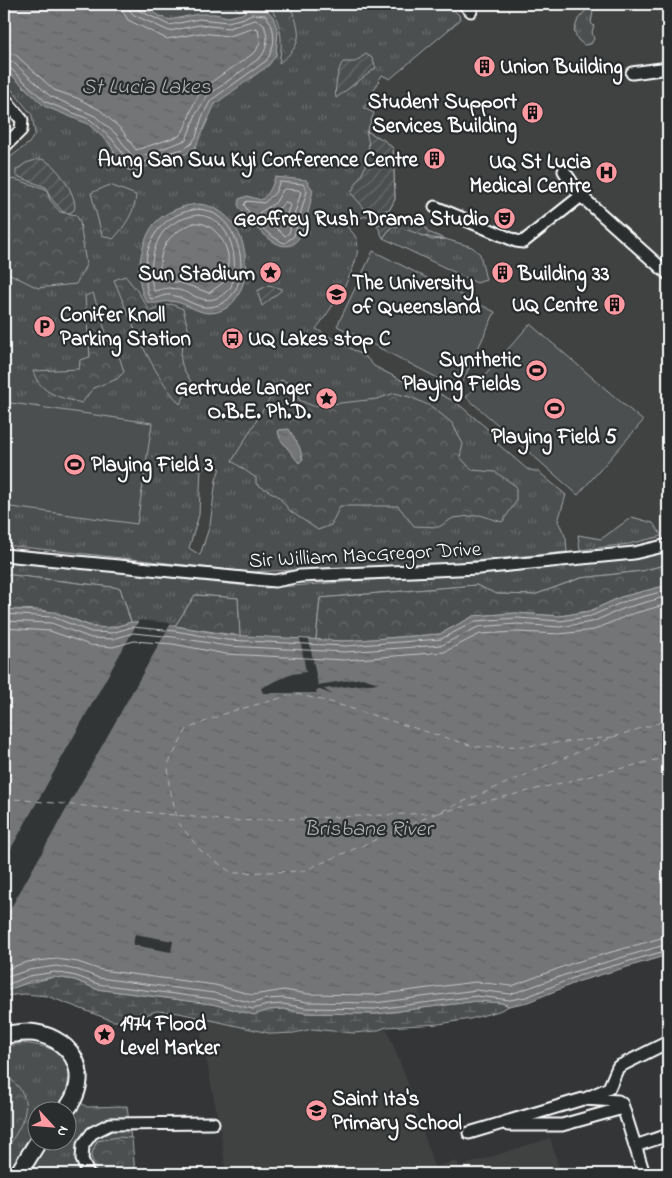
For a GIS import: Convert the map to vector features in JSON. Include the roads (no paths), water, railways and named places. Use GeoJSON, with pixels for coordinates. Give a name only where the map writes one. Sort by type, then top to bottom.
{"type":"FeatureCollection","features":[{"type":"Feature","properties":{"kind":"street"},"geometry":{"type":"LineString","coordinates":[[632,73],[668,68]]}},
{"type":"Feature","properties":{"kind":"street"},"geometry":{"type":"LineString","coordinates":[[4,98],[22,120],[21,130],[4,147]]}},
{"type":"Feature","properties":{"kind":"street"},"geometry":{"type":"LineString","coordinates":[[564,171],[581,196],[668,274]]}},
{"type":"Feature","properties":{"kind":"street"},"geometry":{"type":"LineString","coordinates":[[435,207],[516,241],[523,242],[581,196]]}},
{"type":"Feature","properties":{"kind":"street","name":"Sir William MacGregor Drive"},"geometry":{"type":"LineString","coordinates":[[4,555],[275,581],[300,576],[489,567],[634,553],[668,545]]}},
{"type":"Feature","properties":{"kind":"street"},"geometry":{"type":"LineString","coordinates":[[4,1036],[34,1033],[55,1039],[69,1049],[76,1063],[79,1087],[72,1100]]}},
{"type":"Feature","properties":{"kind":"street"},"geometry":{"type":"LineString","coordinates":[[469,1133],[583,1099],[609,1088],[618,1067],[668,1042]]}},
{"type":"Feature","properties":{"kind":"street"},"geometry":{"type":"LineString","coordinates":[[583,1099],[618,1101],[623,1106],[644,1174]]}},
{"type":"Feature","properties":{"kind":"street"},"geometry":{"type":"LineString","coordinates":[[500,1124],[561,1125],[623,1106]]}},
{"type":"Feature","properties":{"kind":"street"},"geometry":{"type":"LineString","coordinates":[[88,1174],[82,1159],[83,1145],[98,1129],[110,1124],[213,1123]]}},
{"type":"Feature","properties":{"kind":"street"},"geometry":{"type":"LineString","coordinates":[[635,1146],[668,1135]]}},
{"type":"Feature","properties":{"kind":"street"},"geometry":{"type":"LineString","coordinates":[[18,1174],[33,1150]]}},
{"type":"Feature","properties":{"kind":"water","name":"St Lucia Lakes"},"geometry":{"type":"Polygon","coordinates":[[[4,4],[134,4],[169,20],[198,14],[215,14],[228,17],[242,14],[248,9],[267,10],[273,17],[278,31],[276,55],[269,65],[215,104],[195,148],[186,154],[168,158],[136,171],[128,170],[116,156],[109,143],[88,124],[44,106],[4,68],[4,4]]]}},
{"type":"Feature","properties":{"kind":"water"},"geometry":{"type":"Polygon","coordinates":[[[275,177],[306,180],[313,190],[301,234],[295,242],[288,246],[279,244],[267,237],[251,222],[238,205],[239,199],[247,196],[261,200],[267,195],[275,177]]]}},
{"type":"Feature","properties":{"kind":"water"},"geometry":{"type":"Polygon","coordinates":[[[199,204],[219,211],[233,224],[242,242],[246,261],[244,280],[237,297],[225,309],[209,313],[201,312],[176,302],[147,302],[140,284],[139,274],[142,252],[149,232],[158,220],[169,213],[187,206],[199,204]]]}},
{"type":"Feature","properties":{"kind":"water"},"geometry":{"type":"Polygon","coordinates":[[[289,429],[299,446],[303,459],[299,463],[280,439],[278,430],[289,429]]]}},
{"type":"Feature","properties":{"kind":"water","name":"Brisbane River"},"geometry":{"type":"Polygon","coordinates":[[[668,585],[668,955],[580,981],[528,1002],[509,1006],[502,1003],[477,1001],[376,1014],[305,1013],[283,1009],[269,1010],[254,1015],[212,1004],[96,989],[75,980],[54,977],[31,981],[4,992],[4,609],[54,612],[92,627],[112,628],[131,622],[175,626],[227,635],[345,641],[440,634],[474,616],[516,613],[560,616],[590,611],[621,597],[668,585]]]}},
{"type":"Feature","properties":{"kind":"place","name":"Union Building"},"geometry":{"type":"Point","coordinates":[484,66]}},
{"type":"Feature","properties":{"kind":"place","name":"Student Support Services Building"},"geometry":{"type":"Point","coordinates":[533,113]}},
{"type":"Feature","properties":{"kind":"place","name":"Aung San Suu Kyi Conference Centre"},"geometry":{"type":"Point","coordinates":[434,159]}},
{"type":"Feature","properties":{"kind":"place","name":"UQ St Lucia Medical Centre"},"geometry":{"type":"Point","coordinates":[607,173]}},
{"type":"Feature","properties":{"kind":"place","name":"Geoffrey Rush Drama Studio"},"geometry":{"type":"Point","coordinates":[505,218]}},
{"type":"Feature","properties":{"kind":"place","name":"Sun Stadium"},"geometry":{"type":"Point","coordinates":[271,273]}},
{"type":"Feature","properties":{"kind":"place","name":"Building 33"},"geometry":{"type":"Point","coordinates":[502,273]}},
{"type":"Feature","properties":{"kind":"place","name":"The University of Queensland"},"geometry":{"type":"Point","coordinates":[336,294]}},
{"type":"Feature","properties":{"kind":"place","name":"UQ Centre"},"geometry":{"type":"Point","coordinates":[614,304]}},
{"type":"Feature","properties":{"kind":"place","name":"Conifer Knoll Parking Station"},"geometry":{"type":"Point","coordinates":[44,326]}},
{"type":"Feature","properties":{"kind":"place","name":"UQ Lakes stop C"},"geometry":{"type":"Point","coordinates":[232,338]}},
{"type":"Feature","properties":{"kind":"place","name":"Synthetic Playing Fields"},"geometry":{"type":"Point","coordinates":[537,371]}},
{"type":"Feature","properties":{"kind":"place","name":"Gertrude Langer O.B.E. Ph.D."},"geometry":{"type":"Point","coordinates":[327,399]}},
{"type":"Feature","properties":{"kind":"place","name":"Playing Field 5"},"geometry":{"type":"Point","coordinates":[554,409]}},
{"type":"Feature","properties":{"kind":"place","name":"Playing Field 3"},"geometry":{"type":"Point","coordinates":[75,464]}},
{"type":"Feature","properties":{"kind":"place","name":"1974 Flood Level Marker"},"geometry":{"type":"Point","coordinates":[104,1035]}},
{"type":"Feature","properties":{"kind":"place","name":"Saint Ita's Primary School"},"geometry":{"type":"Point","coordinates":[316,1110]}}]}
